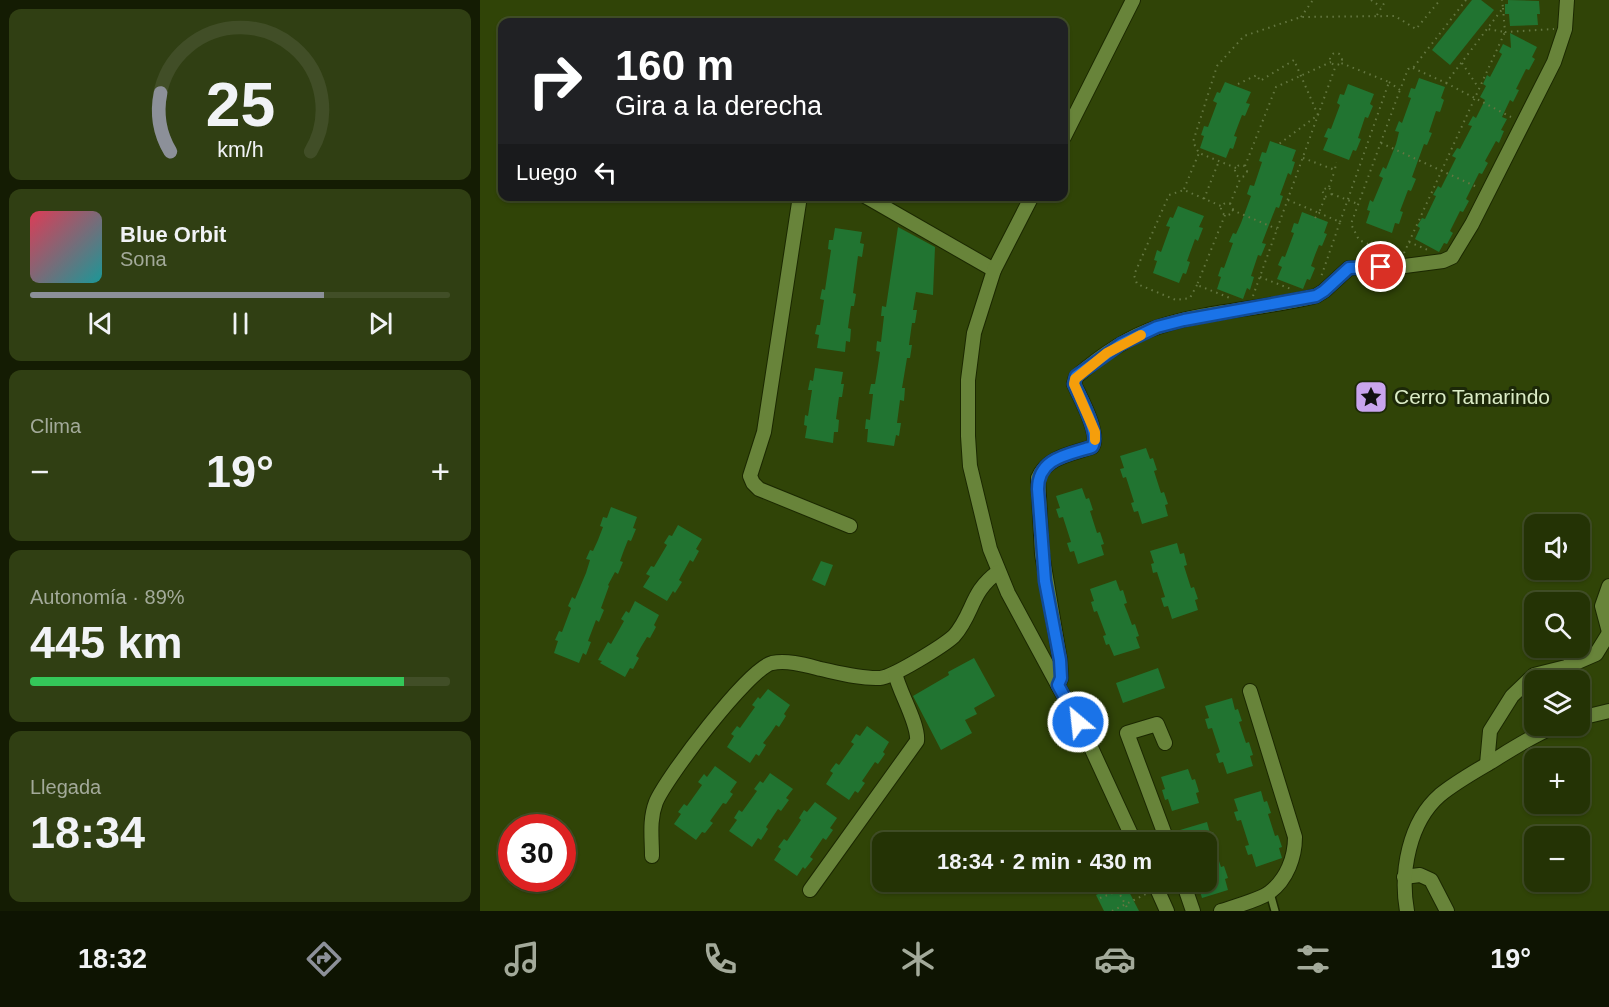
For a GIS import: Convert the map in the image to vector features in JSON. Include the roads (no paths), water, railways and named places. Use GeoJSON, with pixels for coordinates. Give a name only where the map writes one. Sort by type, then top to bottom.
{"type":"FeatureCollection","features":[{"type":"Feature","properties":{"kind":"street"},"geometry":{"type":"LineString","coordinates":[[1068,129],[1133,0]]}},
{"type":"Feature","properties":{"kind":"street"},"geometry":{"type":"LineString","coordinates":[[1058,685],[1061,678],[1060,660],[1042,554],[1038,478],[1042,470],[1050,463],[1092,447],[1095,443],[1095,432],[1074,384],[1076,376],[1121,344],[1157,327],[1316,296],[1349,268],[1397,267],[1443,261],[1452,257],[1472,224],[1554,62],[1565,29],[1567,0]]}},
{"type":"Feature","properties":{"kind":"street"},"geometry":{"type":"LineString","coordinates":[[799,201],[764,432],[750,476],[759,489],[850,526]]}},
{"type":"Feature","properties":{"kind":"street"},"geometry":{"type":"LineString","coordinates":[[874,201],[994,270]]}},
{"type":"Feature","properties":{"kind":"street"},"geometry":{"type":"LineString","coordinates":[[1029,201],[994,270],[974,333],[970,355],[967,406],[970,465],[983,526],[998,572],[1013,604],[1088,741],[1130,832]]}},
{"type":"Feature","properties":{"kind":"street"},"geometry":{"type":"LineString","coordinates":[[652,856],[651,818],[657,800],[695,745],[739,690],[759,670],[772,663],[794,663],[874,678],[895,673],[954,636],[978,590],[998,572]]}},
{"type":"Feature","properties":{"kind":"street"},"geometry":{"type":"LineString","coordinates":[[1487,764],[1490,731],[1512,696],[1534,675],[1566,667],[1596,654],[1609,632],[1602,606],[1609,586]]}},
{"type":"Feature","properties":{"kind":"street"},"geometry":{"type":"LineString","coordinates":[[810,890],[917,741],[917,732],[900,692],[895,673]]}},
{"type":"Feature","properties":{"kind":"street"},"geometry":{"type":"LineString","coordinates":[[1221,911],[1270,893],[1286,874],[1294,853],[1295,837],[1250,691]]}},
{"type":"Feature","properties":{"kind":"street"},"geometry":{"type":"LineString","coordinates":[[1590,716],[1609,711]]}},
{"type":"Feature","properties":{"kind":"street"},"geometry":{"type":"LineString","coordinates":[[1164,832],[1126,733],[1157,724],[1165,744]]}},
{"type":"Feature","properties":{"kind":"street"},"geometry":{"type":"LineString","coordinates":[[1407,911],[1404,877],[1411,843],[1427,811],[1438,797],[1487,764],[1538,736]]}},
{"type":"Feature","properties":{"kind":"street"},"geometry":{"type":"LineString","coordinates":[[1404,877],[1420,875],[1431,880],[1447,911]]}},
{"type":"Feature","properties":{"kind":"street"},"geometry":{"type":"LineString","coordinates":[[1158,892],[1164,909]]}},
{"type":"Feature","properties":{"kind":"street"},"geometry":{"type":"LineString","coordinates":[[1186,892],[1193,911]]}},
{"type":"Feature","properties":{"kind":"lane"},"geometry":{"type":"LineString","coordinates":[[1270,893],[1275,911]]}},
{"type":"Feature","properties":{"kind":"place","name":"Cerro Tamarindo"},"geometry":{"type":"Point","coordinates":[1371,397]}}]}
